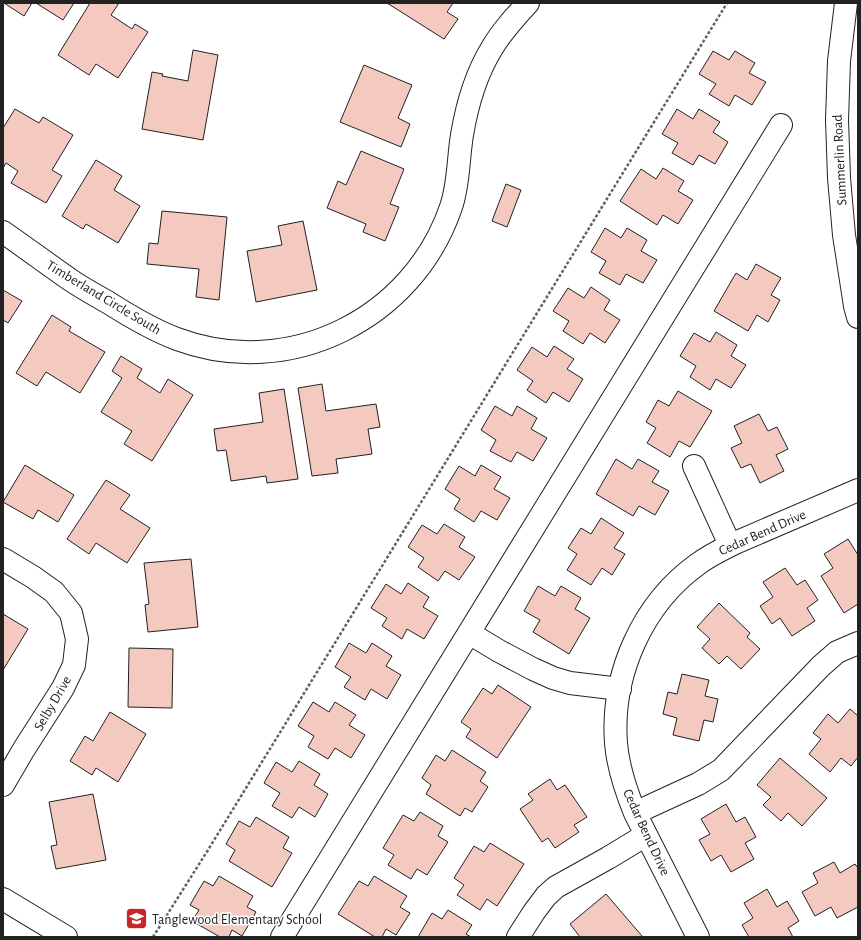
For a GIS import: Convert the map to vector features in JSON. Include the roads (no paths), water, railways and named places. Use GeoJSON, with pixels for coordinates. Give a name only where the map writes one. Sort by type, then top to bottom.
{"type":"FeatureCollection","features":[{"type":"Feature","properties":{"kind":"street","name":"Timberland Circle South"},"geometry":{"type":"LineString","coordinates":[[3,232],[73,281],[135,319],[157,331],[200,346],[221,350],[249,352],[275,351],[299,347],[338,333],[376,310],[408,282],[433,247],[444,226],[451,205],[457,182],[466,114],[481,70],[504,29],[528,3]]}},
{"type":"Feature","properties":{"kind":"street","name":"Summerlin Road"},"geometry":{"type":"LineString","coordinates":[[846,3],[839,61],[837,120],[838,171],[844,235],[858,317]]}},
{"type":"Feature","properties":{"kind":"street"},"geometry":{"type":"LineString","coordinates":[[282,937],[781,125]]}},
{"type":"Feature","properties":{"kind":"street"},"geometry":{"type":"LineString","coordinates":[[694,466],[730,545]]}},
{"type":"Feature","properties":{"kind":"street","name":"Cedar Bend Drive"},"geometry":{"type":"LineString","coordinates":[[698,937],[635,813],[622,774],[616,744],[615,723],[622,676],[629,654],[648,615],[678,580],[698,564],[730,545],[858,490]]}},
{"type":"Feature","properties":{"kind":"street","name":"Selby Drive"},"geometry":{"type":"LineString","coordinates":[[3,559],[54,592],[70,613],[77,638],[74,665],[63,688],[3,785]]}},
{"type":"Feature","properties":{"kind":"street"},"geometry":{"type":"LineString","coordinates":[[469,633],[506,655],[553,678],[570,683],[620,689]]}},
{"type":"Feature","properties":{"kind":"street"},"geometry":{"type":"LineString","coordinates":[[635,813],[698,784],[722,770],[821,666],[837,652],[858,643]]}},
{"type":"Feature","properties":{"kind":"street"},"geometry":{"type":"LineString","coordinates":[[518,937],[546,896],[556,887],[646,835]]}},
{"type":"Feature","properties":{"kind":"street"},"geometry":{"type":"LineString","coordinates":[[3,899],[66,937]]}},
{"type":"Feature","properties":{"kind":"place","name":"Tanglewood Elementary School"},"geometry":{"type":"Point","coordinates":[136,919]}}]}
